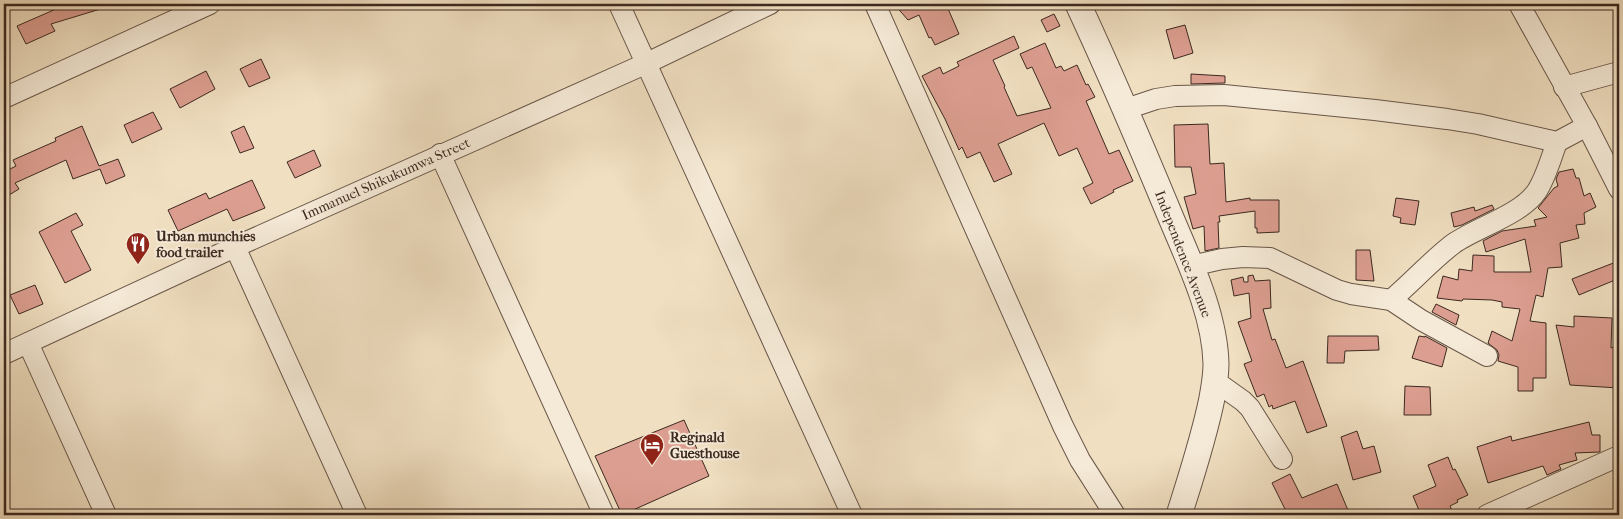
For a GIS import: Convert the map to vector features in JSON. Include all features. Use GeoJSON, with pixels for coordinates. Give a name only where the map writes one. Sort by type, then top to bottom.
{"type":"FeatureCollection","features":[{"type":"Feature","properties":{"kind":"street"},"geometry":{"type":"LineString","coordinates":[[4,98],[210,4]]}},
{"type":"Feature","properties":{"kind":"street"},"geometry":{"type":"LineString","coordinates":[[618,4],[852,515]]}},
{"type":"Feature","properties":{"kind":"street","name":"Immanuel Shikukumwa Street"},"geometry":{"type":"LineString","coordinates":[[4,354],[235,246],[645,64],[770,4]]}},
{"type":"Feature","properties":{"kind":"street"},"geometry":{"type":"LineString","coordinates":[[875,4],[1067,434],[1080,460],[1115,515]]}},
{"type":"Feature","properties":{"kind":"street","name":"Independence Avenue"},"geometry":{"type":"LineString","coordinates":[[1078,4],[1126,109],[1191,266],[1206,308],[1213,337],[1216,365],[1208,419],[1179,515]]}},
{"type":"Feature","properties":{"kind":"street"},"geometry":{"type":"LineString","coordinates":[[1519,4],[1587,126],[1619,189]]}},
{"type":"Feature","properties":{"kind":"street"},"geometry":{"type":"LineString","coordinates":[[1564,87],[1619,72]]}},
{"type":"Feature","properties":{"kind":"street"},"geometry":{"type":"LineString","coordinates":[[1126,109],[1156,99],[1175,96],[1224,95],[1447,119],[1557,142]]}},
{"type":"Feature","properties":{"kind":"street"},"geometry":{"type":"LineString","coordinates":[[1391,300],[1455,243],[1510,213],[1531,199],[1540,185],[1557,142],[1587,126]]}},
{"type":"Feature","properties":{"kind":"street"},"geometry":{"type":"LineString","coordinates":[[440,154],[604,515]]}},
{"type":"Feature","properties":{"kind":"street"},"geometry":{"type":"LineString","coordinates":[[235,246],[356,515]]}},
{"type":"Feature","properties":{"kind":"street"},"geometry":{"type":"LineString","coordinates":[[1191,266],[1222,259],[1243,257],[1270,258],[1337,290],[1391,300],[1422,320],[1487,356]]}},
{"type":"Feature","properties":{"kind":"street"},"geometry":{"type":"LineString","coordinates":[[28,343],[106,515]]}},
{"type":"Feature","properties":{"kind":"street"},"geometry":{"type":"LineString","coordinates":[[1215,381],[1244,401],[1282,459]]}},
{"type":"Feature","properties":{"kind":"street"},"geometry":{"type":"LineString","coordinates":[[1487,515],[1619,456]]}},
{"type":"Feature","properties":{"kind":"building"},"geometry":{"type":"Polygon","coordinates":[[[54,4],[106,4],[107,7],[51,24],[55,31],[26,44],[17,26],[56,9],[54,4]]]}},
{"type":"Feature","properties":{"kind":"building"},"geometry":{"type":"Polygon","coordinates":[[[894,4],[946,4],[959,34],[935,45],[931,37],[929,38],[919,15],[908,20],[894,4]]]}},
{"type":"Feature","properties":{"kind":"building"},"geometry":{"type":"Polygon","coordinates":[[[1054,14],[1060,26],[1047,32],[1041,20],[1054,14]]]}},
{"type":"Feature","properties":{"kind":"building"},"geometry":{"type":"Polygon","coordinates":[[[1185,25],[1193,53],[1174,59],[1166,30],[1185,25]]]}},
{"type":"Feature","properties":{"kind":"building"},"geometry":{"type":"Polygon","coordinates":[[[1014,36],[1019,48],[993,60],[1017,116],[1051,108],[1032,67],[1027,69],[1020,54],[1045,43],[1056,68],[1061,66],[1064,71],[1077,65],[1086,85],[1088,84],[1095,97],[1086,101],[1109,154],[1119,150],[1133,181],[1113,190],[1114,192],[1091,204],[1083,188],[1093,183],[1077,148],[1059,156],[1044,123],[998,144],[1012,174],[994,182],[980,152],[967,158],[962,147],[959,150],[922,76],[940,67],[943,74],[959,66],[957,62],[1014,36]]]}},
{"type":"Feature","properties":{"kind":"building"},"geometry":{"type":"Polygon","coordinates":[[[261,59],[270,78],[249,87],[240,69],[261,59]]]}},
{"type":"Feature","properties":{"kind":"building"},"geometry":{"type":"Polygon","coordinates":[[[206,71],[215,89],[180,108],[170,89],[206,71]]]}},
{"type":"Feature","properties":{"kind":"building"},"geometry":{"type":"Polygon","coordinates":[[[1191,74],[1225,76],[1225,83],[1191,84],[1191,74]]]}},
{"type":"Feature","properties":{"kind":"building"},"geometry":{"type":"Polygon","coordinates":[[[153,112],[162,129],[132,143],[124,125],[153,112]]]}},
{"type":"Feature","properties":{"kind":"building"},"geometry":{"type":"Polygon","coordinates":[[[1208,124],[1210,164],[1224,163],[1226,202],[1250,198],[1250,200],[1279,200],[1279,232],[1257,233],[1257,228],[1255,228],[1255,211],[1219,216],[1219,248],[1205,251],[1204,226],[1193,229],[1184,197],[1196,194],[1191,167],[1175,167],[1174,125],[1208,124]]]}},
{"type":"Feature","properties":{"kind":"building"},"geometry":{"type":"Polygon","coordinates":[[[82,126],[99,166],[118,159],[125,176],[106,184],[100,169],[73,179],[66,160],[15,183],[19,189],[4,198],[4,162],[8,170],[16,166],[13,160],[56,141],[55,138],[82,126]]]}},
{"type":"Feature","properties":{"kind":"building"},"geometry":{"type":"Polygon","coordinates":[[[244,126],[254,148],[240,153],[231,132],[244,126]]]}},
{"type":"Feature","properties":{"kind":"building"},"geometry":{"type":"Polygon","coordinates":[[[314,150],[321,166],[295,178],[287,162],[314,150]]]}},
{"type":"Feature","properties":{"kind":"building"},"geometry":{"type":"Polygon","coordinates":[[[1573,169],[1576,178],[1579,178],[1584,196],[1590,193],[1596,207],[1584,213],[1585,224],[1576,225],[1579,238],[1560,243],[1562,267],[1548,268],[1543,297],[1536,295],[1530,321],[1546,323],[1546,378],[1533,378],[1533,391],[1518,391],[1518,367],[1498,361],[1499,355],[1497,350],[1488,343],[1492,331],[1512,341],[1520,309],[1502,307],[1502,302],[1492,300],[1463,299],[1462,301],[1437,298],[1443,276],[1458,280],[1459,269],[1472,271],[1473,255],[1494,256],[1494,272],[1531,272],[1525,239],[1486,252],[1483,241],[1502,231],[1536,226],[1534,220],[1547,217],[1538,208],[1554,188],[1558,186],[1556,179],[1559,172],[1573,169]]]}},
{"type":"Feature","properties":{"kind":"building"},"geometry":{"type":"Polygon","coordinates":[[[252,180],[265,208],[233,221],[227,209],[178,231],[168,210],[206,193],[209,199],[252,180]]]}},
{"type":"Feature","properties":{"kind":"building"},"geometry":{"type":"Polygon","coordinates":[[[1396,198],[1419,201],[1415,225],[1400,223],[1401,218],[1393,216],[1396,198]]]}},
{"type":"Feature","properties":{"kind":"building"},"geometry":{"type":"Polygon","coordinates":[[[1492,205],[1494,209],[1454,227],[1451,213],[1474,207],[1475,211],[1492,205]]]}},
{"type":"Feature","properties":{"kind":"building"},"geometry":{"type":"Polygon","coordinates":[[[76,213],[83,225],[71,231],[91,270],[65,283],[39,232],[76,213]]]}},
{"type":"Feature","properties":{"kind":"building"},"geometry":{"type":"Polygon","coordinates":[[[1356,250],[1370,250],[1374,281],[1356,280],[1356,250]]]}},
{"type":"Feature","properties":{"kind":"building"},"geometry":{"type":"Polygon","coordinates":[[[1616,262],[1615,280],[1579,295],[1572,279],[1616,262]]]}},
{"type":"Feature","properties":{"kind":"building"},"geometry":{"type":"Polygon","coordinates":[[[1253,275],[1255,281],[1270,280],[1271,308],[1263,309],[1272,340],[1275,339],[1286,368],[1303,361],[1327,426],[1307,433],[1295,401],[1273,409],[1272,405],[1269,407],[1264,394],[1257,397],[1244,364],[1252,361],[1238,322],[1251,318],[1249,293],[1234,296],[1231,280],[1243,277],[1244,282],[1248,282],[1248,276],[1253,275]]]}},
{"type":"Feature","properties":{"kind":"building"},"geometry":{"type":"Polygon","coordinates":[[[35,285],[43,304],[19,314],[10,295],[35,285]]]}},
{"type":"Feature","properties":{"kind":"building"},"geometry":{"type":"Polygon","coordinates":[[[1436,304],[1459,315],[1456,325],[1432,312],[1436,304]]]}},
{"type":"Feature","properties":{"kind":"building"},"geometry":{"type":"Polygon","coordinates":[[[1574,316],[1612,318],[1611,348],[1619,344],[1619,388],[1570,385],[1556,325],[1574,327],[1574,316]]]}},
{"type":"Feature","properties":{"kind":"building"},"geometry":{"type":"Polygon","coordinates":[[[1328,336],[1378,336],[1379,350],[1345,351],[1344,363],[1327,363],[1328,336]]]}},
{"type":"Feature","properties":{"kind":"building"},"geometry":{"type":"Polygon","coordinates":[[[1419,336],[1425,336],[1447,348],[1442,367],[1412,358],[1419,336]]]}},
{"type":"Feature","properties":{"kind":"building"},"geometry":{"type":"Polygon","coordinates":[[[1405,386],[1430,387],[1431,415],[1404,415],[1405,386]]]}},
{"type":"Feature","properties":{"kind":"building","name":"Reginald Guesthouse"},"geometry":{"type":"Polygon","coordinates":[[[684,420],[709,476],[622,515],[595,456],[684,420]]]}},
{"type":"Feature","properties":{"kind":"building"},"geometry":{"type":"Polygon","coordinates":[[[1589,422],[1592,435],[1600,435],[1600,452],[1575,453],[1577,460],[1559,465],[1561,469],[1547,475],[1543,466],[1488,483],[1477,447],[1511,436],[1512,441],[1589,422]]]}},
{"type":"Feature","properties":{"kind":"building"},"geometry":{"type":"Polygon","coordinates":[[[1357,431],[1363,449],[1374,446],[1381,472],[1353,480],[1341,437],[1357,431]]]}},
{"type":"Feature","properties":{"kind":"building"},"geometry":{"type":"Polygon","coordinates":[[[1448,457],[1453,470],[1455,469],[1468,495],[1450,506],[1454,515],[1421,515],[1413,496],[1436,486],[1428,465],[1448,457]]]}},
{"type":"Feature","properties":{"kind":"building"},"geometry":{"type":"Polygon","coordinates":[[[1290,474],[1302,498],[1337,484],[1350,515],[1288,515],[1272,483],[1290,474]]]}},
{"type":"Feature","properties":{"kind":"place","name":"Urban munchies food trailer"},"geometry":{"type":"Point","coordinates":[138,265]}},
{"type":"Feature","properties":{"kind":"place","name":"Reginald Guesthouse"},"geometry":{"type":"Point","coordinates":[652,466]}}]}
